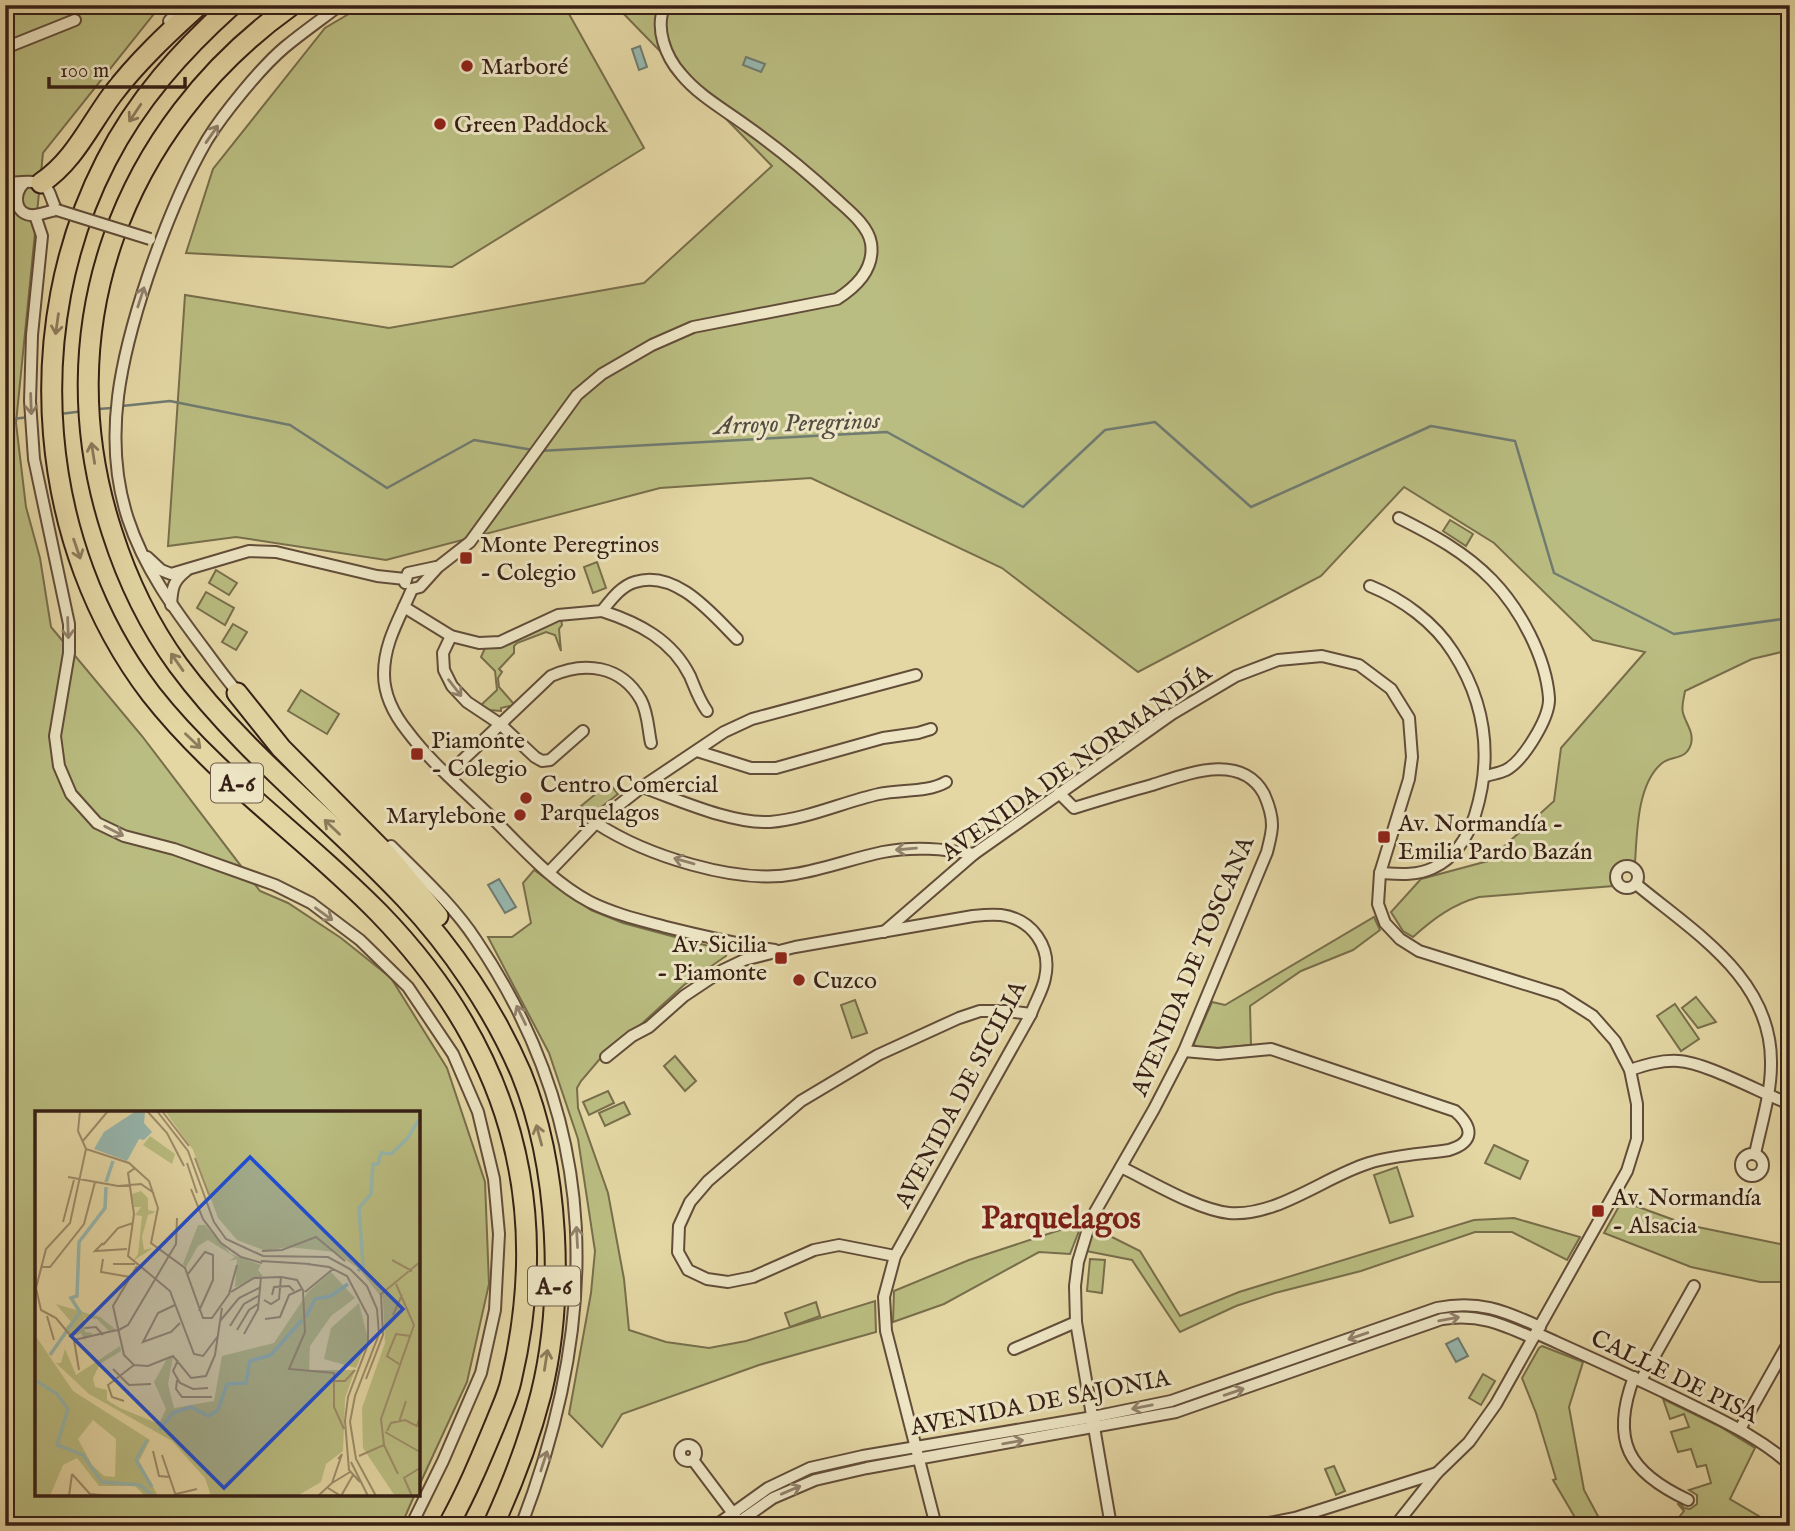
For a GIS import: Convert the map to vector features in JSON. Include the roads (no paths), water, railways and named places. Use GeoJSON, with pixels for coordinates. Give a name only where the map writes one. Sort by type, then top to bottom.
{"type":"FeatureCollection","features":[{"type":"Feature","properties":{"kind":"highway"},"geometry":{"type":"LineString","coordinates":[[38,187],[65,165],[95,118],[136,66],[199,5]]}},
{"type":"Feature","properties":{"kind":"highway","name":"A-6"},"geometry":{"type":"LineString","coordinates":[[232,5],[189,44],[147,96],[105,162],[87,206],[61,292],[54,347],[50,401],[57,466],[67,520],[90,587],[114,638],[150,693],[187,736],[330,865],[382,916],[431,971],[473,1037],[507,1117],[520,1172],[528,1240],[524,1309],[510,1385],[472,1482],[448,1526]]}},
{"type":"Feature","properties":{"kind":"highway","name":"A-6"},"geometry":{"type":"LineString","coordinates":[[292,5],[261,27],[216,68],[177,116],[140,176],[112,240],[97,296],[89,369],[91,447],[101,499],[121,562],[143,609],[178,665],[261,759],[405,898],[443,943],[484,1002],[521,1074],[536,1122],[548,1176],[556,1242],[552,1318],[541,1393],[507,1496],[493,1526]]}},
{"type":"Feature","properties":{"kind":"highway"},"geometry":{"type":"LineString","coordinates":[[237,693],[281,748],[387,855],[447,927],[501,1007],[524,1058],[521,1074]]}},
{"type":"Feature","properties":{"kind":"street"},"geometry":{"type":"LineString","coordinates":[[17,204],[17,192],[38,187],[62,162],[109,90],[184,5]]}},
{"type":"Feature","properties":{"kind":"street"},"geometry":{"type":"LineString","coordinates":[[150,239],[158,233],[169,216],[208,139],[241,95],[283,48],[340,5]]}},
{"type":"Feature","properties":{"kind":"street"},"geometry":{"type":"LineString","coordinates":[[439,567],[408,573],[406,585],[412,589],[418,588],[470,542],[577,394],[602,374],[652,345],[693,327],[837,299],[856,287],[868,267],[871,243],[858,219],[795,161],[696,90],[680,73],[662,40],[661,25],[665,5]]}},
{"type":"Feature","properties":{"kind":"street"},"geometry":{"type":"LineString","coordinates":[[5,48],[75,20]]}},
{"type":"Feature","properties":{"kind":"street"},"geometry":{"type":"LineString","coordinates":[[5,183],[38,187],[57,210]]}},
{"type":"Feature","properties":{"kind":"street"},"geometry":{"type":"LineString","coordinates":[[38,187],[42,236],[32,335],[30,401],[34,459],[69,624],[69,653],[55,736],[59,766],[71,794],[97,822],[124,836],[185,852],[275,885],[310,903],[360,940],[408,987],[453,1054],[478,1112],[494,1179],[499,1234],[495,1310],[481,1373],[411,1526]]}},
{"type":"Feature","properties":{"kind":"street"},"geometry":{"type":"LineString","coordinates":[[5,197],[17,204],[24,213],[57,210],[150,239],[155,244],[155,256]]}},
{"type":"Feature","properties":{"kind":"street"},"geometry":{"type":"LineString","coordinates":[[169,216],[136,313],[115,411],[117,470],[127,518],[141,552],[171,605],[237,693],[284,743],[427,881],[475,938],[520,1012],[548,1078],[570,1161],[578,1242],[575,1315],[561,1403],[546,1457],[521,1526]]}},
{"type":"Feature","properties":{"kind":"street"},"geometry":{"type":"LineString","coordinates":[[1399,518],[1463,554],[1493,581],[1518,614],[1542,668],[1549,699],[1547,712],[1535,736],[1507,769],[1486,776]]}},
{"type":"Feature","properties":{"kind":"street"},"geometry":{"type":"LineString","coordinates":[[141,552],[171,574],[236,554],[262,551],[377,576],[405,579]]}},
{"type":"Feature","properties":{"kind":"street"},"geometry":{"type":"LineString","coordinates":[[171,605],[172,588],[176,579],[188,569]]}},
{"type":"Feature","properties":{"kind":"street"},"geometry":{"type":"LineString","coordinates":[[417,572],[422,576],[422,583]]}},
{"type":"Feature","properties":{"kind":"street"},"geometry":{"type":"LineString","coordinates":[[602,611],[623,588],[635,582],[651,580],[671,585],[687,594],[703,605],[737,639]]}},
{"type":"Feature","properties":{"kind":"street"},"geometry":{"type":"LineString","coordinates":[[1370,586],[1408,606],[1432,627],[1451,649],[1468,678],[1479,707],[1485,746],[1486,776],[1473,823],[1464,841],[1450,858],[1432,869],[1407,875],[1380,873]]}},
{"type":"Feature","properties":{"kind":"street"},"geometry":{"type":"LineString","coordinates":[[412,589],[392,630],[385,653],[384,677],[394,712],[407,732],[448,774],[549,872],[568,888],[610,911],[722,941],[779,951]]}},
{"type":"Feature","properties":{"kind":"street"},"geometry":{"type":"LineString","coordinates":[[404,607],[452,636],[479,643],[499,642],[558,615],[602,611],[634,622],[666,643],[677,654],[706,711]]}},
{"type":"Feature","properties":{"kind":"street"},"geometry":{"type":"LineString","coordinates":[[452,636],[443,653],[444,670],[448,678],[467,702],[500,724],[535,757],[542,761],[556,756],[583,731]]}},
{"type":"Feature","properties":{"kind":"street","name":"AVENIDA DE NORMANDÍA"},"geometry":{"type":"LineString","coordinates":[[884,932],[974,854],[1172,714],[1236,676],[1278,660],[1322,656],[1359,665],[1391,689],[1409,718],[1412,757],[1409,779],[1380,873],[1378,904],[1385,923],[1400,939],[1419,951],[1560,995],[1593,1017],[1615,1041],[1630,1070],[1637,1104],[1637,1139],[1627,1171],[1496,1404],[1469,1443],[1437,1473],[1395,1526]]}},
{"type":"Feature","properties":{"kind":"street"},"geometry":{"type":"LineString","coordinates":[[448,774],[551,676],[568,668],[603,669],[619,676],[632,689],[644,709],[651,743]]}},
{"type":"Feature","properties":{"kind":"street"},"geometry":{"type":"LineString","coordinates":[[549,872],[596,823],[642,787],[724,732],[752,719],[916,675]]}},
{"type":"Feature","properties":{"kind":"street"},"geometry":{"type":"LineString","coordinates":[[697,751],[751,768],[776,768],[883,738],[931,729]]}},
{"type":"Feature","properties":{"kind":"street","name":"AVENIDA DE TOSCANA"},"geometry":{"type":"LineString","coordinates":[[1059,793],[1074,808],[1192,773],[1216,769],[1237,771],[1250,777],[1260,788],[1268,804],[1272,824],[1267,852],[1184,1051],[1091,1219],[1081,1250],[1075,1286],[1076,1322],[1111,1526]]}},
{"type":"Feature","properties":{"kind":"street"},"geometry":{"type":"LineString","coordinates":[[642,787],[720,814],[767,822],[786,820],[881,793],[937,788],[946,782]]}},
{"type":"Feature","properties":{"kind":"street"},"geometry":{"type":"LineString","coordinates":[[596,823],[645,849],[730,874],[760,877],[794,875],[885,851],[939,848],[974,854]]}},
{"type":"Feature","properties":{"kind":"street"},"geometry":{"type":"LineString","coordinates":[[1636,884],[1728,961],[1755,995],[1769,1039],[1771,1065],[1755,1154]]}},
{"type":"Feature","properties":{"kind":"street","name":"AVENIDA DE SICILIA"},"geometry":{"type":"LineString","coordinates":[[606,1057],[632,1036],[649,1027],[684,996],[723,970],[744,960],[779,951],[973,916],[999,915],[1022,923],[1041,941],[1046,959],[1045,979],[1031,1014],[895,1256],[884,1297],[886,1331],[936,1526]]}},
{"type":"Feature","properties":{"kind":"street"},"geometry":{"type":"LineString","coordinates":[[722,941],[744,960]]}},
{"type":"Feature","properties":{"kind":"street"},"geometry":{"type":"LineString","coordinates":[[895,1256],[839,1245],[814,1250],[753,1277],[728,1282],[707,1279],[688,1270],[678,1252],[679,1226],[690,1202],[708,1181],[801,1101],[878,1055],[959,1018],[980,1012],[1031,1014]]}},
{"type":"Feature","properties":{"kind":"street"},"geometry":{"type":"LineString","coordinates":[[1121,1167],[1206,1207],[1247,1213],[1270,1208],[1336,1175],[1372,1162],[1449,1150],[1459,1147],[1467,1140],[1469,1130],[1465,1120],[1455,1111],[1271,1049],[1218,1054],[1184,1051]]}},
{"type":"Feature","properties":{"kind":"street"},"geometry":{"type":"LineString","coordinates":[[1630,1070],[1649,1063],[1679,1061],[1698,1065],[1790,1104]]}},
{"type":"Feature","properties":{"kind":"street"},"geometry":{"type":"LineString","coordinates":[[1688,1500],[1660,1486],[1642,1469],[1628,1450],[1622,1425],[1625,1402],[1694,1286]]}},
{"type":"Feature","properties":{"kind":"street","name":"AVENIDA DE SAJONIA"},"geometry":{"type":"LineString","coordinates":[[715,1526],[735,1520],[773,1498],[815,1480],[1093,1422],[1171,1401],[1437,1308],[1456,1304],[1498,1308],[1536,1333]]}},
{"type":"Feature","properties":{"kind":"street"},"geometry":{"type":"LineString","coordinates":[[1014,1349],[1076,1322]]}},
{"type":"Feature","properties":{"kind":"street","name":"CALLE DE PISA"},"geometry":{"type":"LineString","coordinates":[[1536,1333],[1638,1378],[1740,1429],[1777,1453],[1790,1465]]}},
{"type":"Feature","properties":{"kind":"street"},"geometry":{"type":"LineString","coordinates":[[1740,1429],[1790,1340]]}},
{"type":"Feature","properties":{"kind":"street","name":"AVENIDA DE SAJONIA"},"geometry":{"type":"LineString","coordinates":[[735,1520],[768,1488],[810,1468],[916,1447],[1093,1422]]}},
{"type":"Feature","properties":{"kind":"street"},"geometry":{"type":"LineString","coordinates":[[693,1460],[735,1520]]}},
{"type":"Feature","properties":{"kind":"street"},"geometry":{"type":"LineString","coordinates":[[1253,1526],[1298,1522],[1437,1473]]}},
{"type":"Feature","properties":{"kind":"water"},"geometry":{"type":"Polygon","coordinates":[[[640,46],[647,67],[639,70],[632,49],[640,46]]]}},
{"type":"Feature","properties":{"kind":"water"},"geometry":{"type":"Polygon","coordinates":[[[746,57],[765,64],[761,72],[743,65],[746,57]]]}},
{"type":"Feature","properties":{"kind":"water"},"geometry":{"type":"Polygon","coordinates":[[[499,879],[516,907],[505,913],[488,885],[499,879]]]}},
{"type":"Feature","properties":{"kind":"water"},"geometry":{"type":"Polygon","coordinates":[[[1458,1338],[1468,1356],[1456,1362],[1446,1344],[1458,1338]]]}},
{"type":"Feature","properties":{"kind":"waterway","name":"Arroyo Peregrinos"},"geometry":{"type":"LineString","coordinates":[[122,406],[170,401],[290,425],[387,488],[474,440],[533,450]]}},
{"type":"Feature","properties":{"kind":"waterway","name":"Arroyo Peregrinos"},"geometry":{"type":"LineString","coordinates":[[98,409],[112,408]]}},
{"type":"Feature","properties":{"kind":"waterway","name":"Arroyo Peregrinos"},"geometry":{"type":"LineString","coordinates":[[60,414],[84,411]]}},
{"type":"Feature","properties":{"kind":"waterway","name":"Arroyo Peregrinos"},"geometry":{"type":"LineString","coordinates":[[5,420],[29,417]]}},
{"type":"Feature","properties":{"kind":"waterway","name":"Arroyo Peregrinos"},"geometry":{"type":"LineString","coordinates":[[539,451],[887,432],[1023,507],[1105,430],[1155,422],[1251,507],[1431,426],[1515,441],[1554,573],[1674,634],[1790,618]]}},
{"type":"Feature","properties":{"kind":"place","name":"Marboré"},"geometry":{"type":"Point","coordinates":[467,66]}},
{"type":"Feature","properties":{"kind":"place","name":"Green Paddock"},"geometry":{"type":"Point","coordinates":[440,124]}},
{"type":"Feature","properties":{"kind":"place","name":"Monte Peregrinos - Colegio"},"geometry":{"type":"Point","coordinates":[466,558]}},
{"type":"Feature","properties":{"kind":"place","name":"Piamonte - Colegio"},"geometry":{"type":"Point","coordinates":[417,754]}},
{"type":"Feature","properties":{"kind":"place","name":"Centro Comercial Parquelagos"},"geometry":{"type":"Point","coordinates":[526,798]}},
{"type":"Feature","properties":{"kind":"place","name":"Marylebone"},"geometry":{"type":"Point","coordinates":[520,815]}},
{"type":"Feature","properties":{"kind":"place","name":"Av. Normandía - Emilia Pardo Bazán"},"geometry":{"type":"Point","coordinates":[1384,837]}},
{"type":"Feature","properties":{"kind":"place","name":"Av. Sicilia - Piamonte"},"geometry":{"type":"Point","coordinates":[781,958]}},
{"type":"Feature","properties":{"kind":"place","name":"Cuzco"},"geometry":{"type":"Point","coordinates":[799,980]}},
{"type":"Feature","properties":{"kind":"place","name":"Av. Normandía - Alsacia"},"geometry":{"type":"Point","coordinates":[1598,1211]}},
{"type":"Feature","properties":{"kind":"district","name":"Parquelagos"},"geometry":{"type":"Point","coordinates":[1061,1217]}}]}
